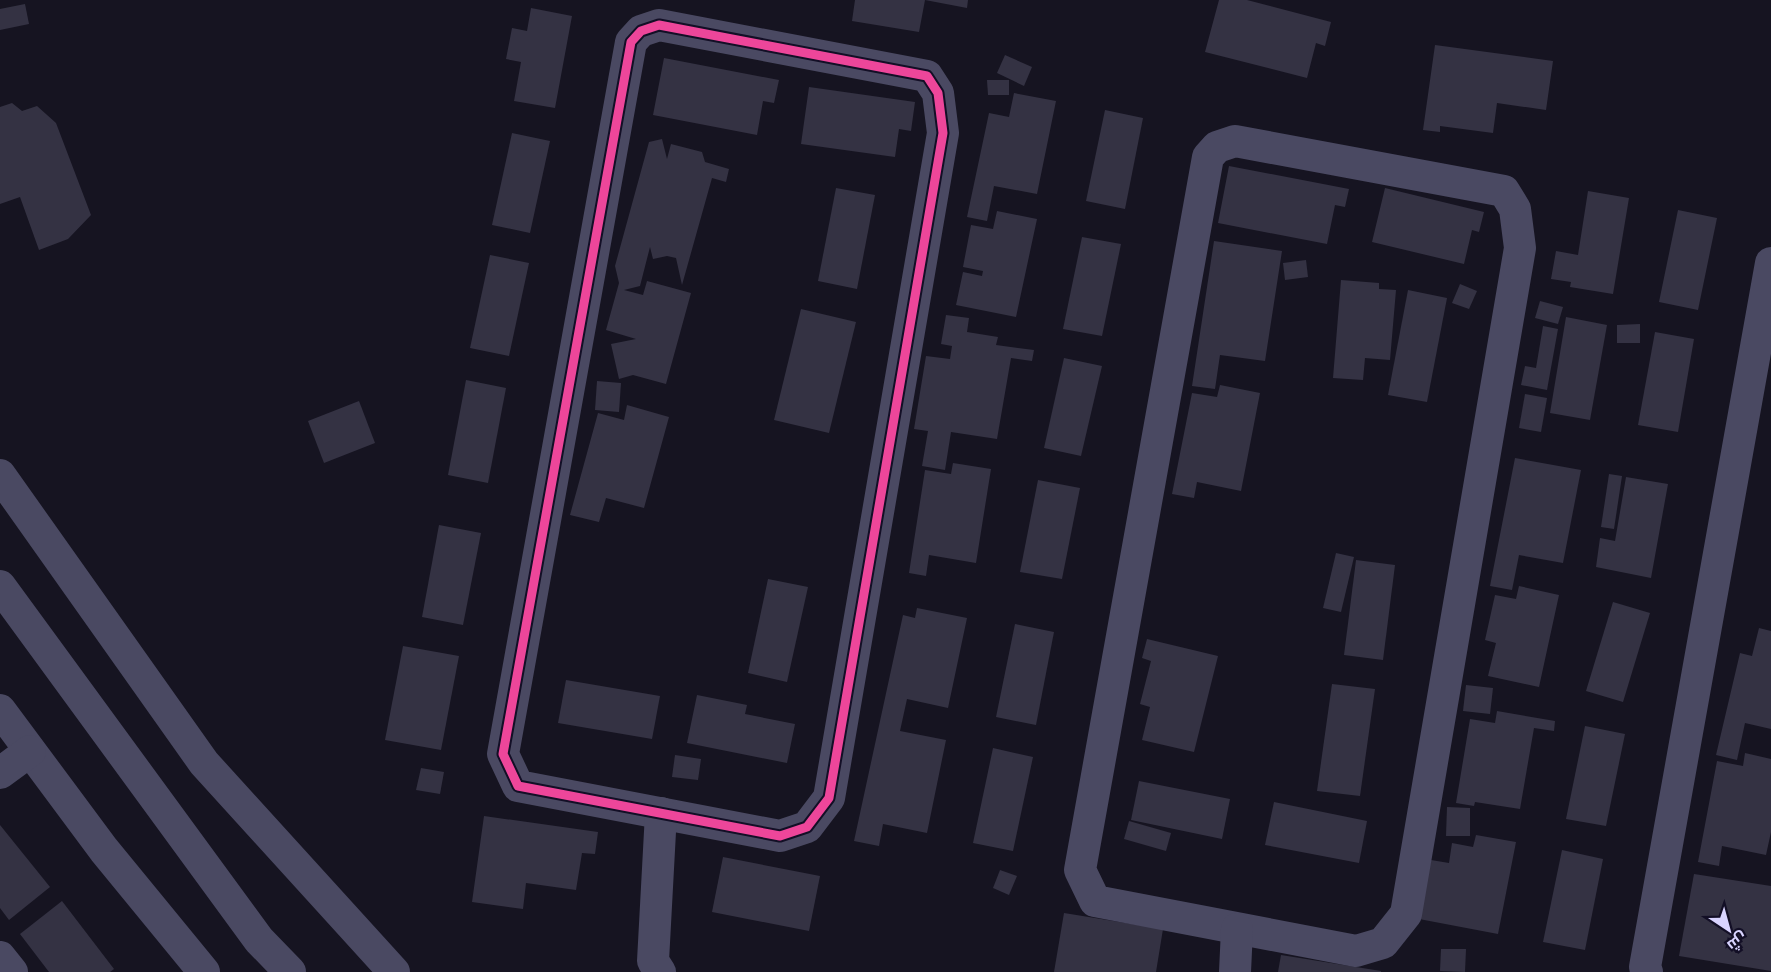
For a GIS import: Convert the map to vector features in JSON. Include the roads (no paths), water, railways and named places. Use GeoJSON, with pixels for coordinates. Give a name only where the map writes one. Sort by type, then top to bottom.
{"type":"FeatureCollection","features":[{"type":"Feature","properties":{"kind":"street"},"geometry":{"type":"LineString","coordinates":[[659,25],[927,76],[938,93],[943,133],[829,798],[807,827],[780,836],[660,813],[518,786],[503,754],[631,42],[641,31],[659,25]]}},
{"type":"Feature","properties":{"kind":"street"},"geometry":{"type":"LineString","coordinates":[[1235,141],[1504,191],[1515,209],[1520,249],[1406,914],[1383,942],[1356,951],[1237,929],[1095,901],[1080,870],[1208,157],[1217,147],[1235,141]]}},
{"type":"Feature","properties":{"kind":"street"},"geometry":{"type":"LineString","coordinates":[[1647,972],[1645,967],[1771,263]]}},
{"type":"Feature","properties":{"kind":"street"},"geometry":{"type":"LineString","coordinates":[[0,475],[204,763],[394,972]]}},
{"type":"Feature","properties":{"kind":"street"},"geometry":{"type":"LineString","coordinates":[[0,586],[260,940],[290,972]]}},
{"type":"Feature","properties":{"kind":"street"},"geometry":{"type":"LineString","coordinates":[[0,710],[104,850],[204,972]]}},
{"type":"Feature","properties":{"kind":"street"},"geometry":{"type":"LineString","coordinates":[[0,773],[30,751]]}},
{"type":"Feature","properties":{"kind":"street"},"geometry":{"type":"LineString","coordinates":[[660,813],[653,961],[660,972]]}},
{"type":"Feature","properties":{"kind":"street"},"geometry":{"type":"LineString","coordinates":[[1235,972],[1237,929]]}},
{"type":"Feature","properties":{"kind":"street"},"geometry":{"type":"LineString","coordinates":[[0,957],[12,972]]}}]}
